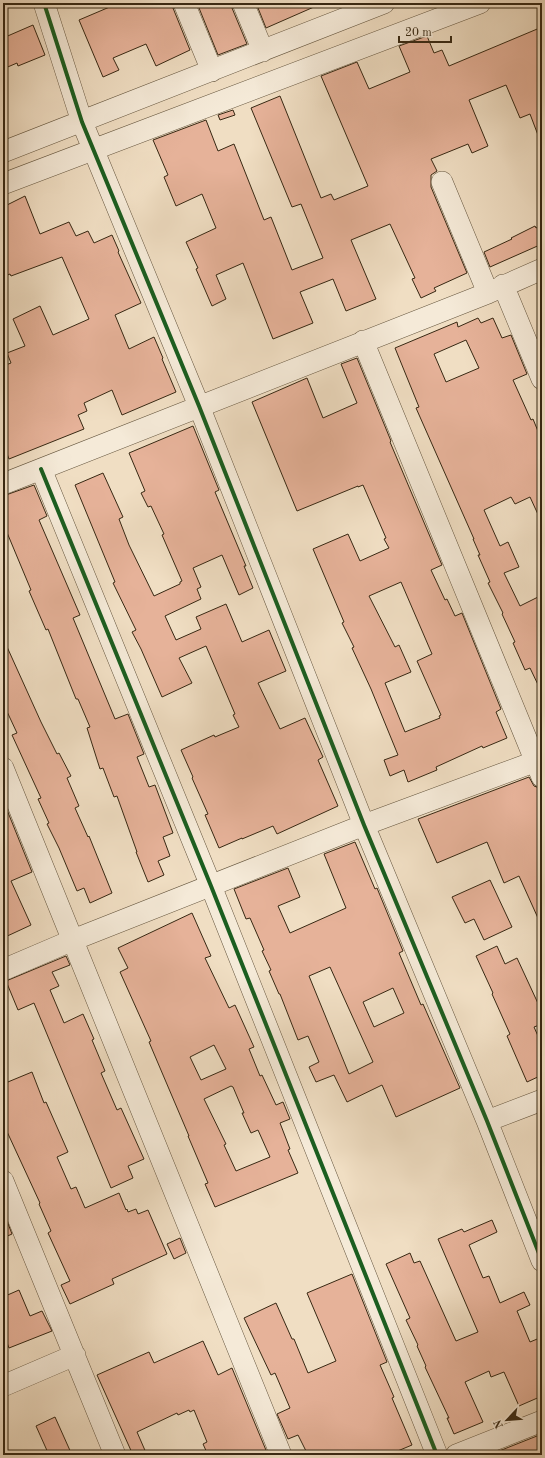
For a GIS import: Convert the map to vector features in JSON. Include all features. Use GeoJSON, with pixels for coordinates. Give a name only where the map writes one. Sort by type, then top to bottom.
{"type":"FeatureCollection","features":[{"type":"Feature","properties":{"kind":"street"},"geometry":{"type":"LineString","coordinates":[[44,3],[82,122],[199,406],[364,825],[487,1121],[542,1261]]}},
{"type":"Feature","properties":{"kind":"street"},"geometry":{"type":"LineString","coordinates":[[184,3],[212,71]]}},
{"type":"Feature","properties":{"kind":"street"},"geometry":{"type":"LineString","coordinates":[[244,3],[263,51]]}},
{"type":"Feature","properties":{"kind":"street"},"geometry":{"type":"LineString","coordinates":[[4,147],[82,122],[384,3]]}},
{"type":"Feature","properties":{"kind":"street"},"geometry":{"type":"LineString","coordinates":[[3,184],[480,3]]}},
{"type":"Feature","properties":{"kind":"street"},"geometry":{"type":"LineString","coordinates":[[442,182],[542,379]]}},
{"type":"Feature","properties":{"kind":"street"},"geometry":{"type":"LineString","coordinates":[[3,484],[542,269]]}},
{"type":"Feature","properties":{"kind":"street"},"geometry":{"type":"LineString","coordinates":[[3,970],[74,940],[364,825],[540,766],[363,341]]}},
{"type":"Feature","properties":{"kind":"street"},"geometry":{"type":"LineString","coordinates":[[41,469],[211,886],[437,1455]]}},
{"type":"Feature","properties":{"kind":"street"},"geometry":{"type":"LineString","coordinates":[[3,768],[74,940],[281,1455]]}},
{"type":"Feature","properties":{"kind":"street"},"geometry":{"type":"LineString","coordinates":[[487,1121],[542,1100]]}},
{"type":"Feature","properties":{"kind":"street"},"geometry":{"type":"LineString","coordinates":[[3,1181],[115,1455]]}},
{"type":"Feature","properties":{"kind":"street"},"geometry":{"type":"LineString","coordinates":[[3,1386],[75,1355]]}},
{"type":"Feature","properties":{"kind":"street"},"geometry":{"type":"LineString","coordinates":[[456,1455],[542,1421]]}},
{"type":"Feature","properties":{"kind":"building"},"geometry":{"type":"Polygon","coordinates":[[[119,3],[172,3],[190,50],[156,66],[146,44],[113,58],[119,70],[103,77],[79,20],[119,3]]]}},
{"type":"Feature","properties":{"kind":"building"},"geometry":{"type":"Polygon","coordinates":[[[197,3],[231,3],[247,44],[218,55],[197,3]]]}},
{"type":"Feature","properties":{"kind":"building"},"geometry":{"type":"Polygon","coordinates":[[[256,3],[323,3],[266,28],[256,3]]]}},
{"type":"Feature","properties":{"kind":"building"},"geometry":{"type":"Polygon","coordinates":[[[33,25],[45,55],[18,66],[17,63],[3,69],[3,38],[33,25]]]}},
{"type":"Feature","properties":{"kind":"building"},"geometry":{"type":"Polygon","coordinates":[[[542,27],[542,143],[530,114],[520,118],[506,85],[469,100],[488,146],[472,153],[468,144],[431,159],[437,171],[431,175],[431,187],[467,273],[434,288],[436,291],[421,298],[412,279],[415,278],[390,224],[351,240],[376,299],[346,311],[333,279],[300,292],[313,323],[273,339],[243,263],[216,275],[226,299],[212,306],[196,269],[198,268],[186,242],[216,228],[202,194],[176,206],[164,177],[168,175],[153,140],[206,120],[218,151],[234,144],[264,220],[271,217],[292,270],[323,258],[301,204],[292,207],[251,108],[280,96],[321,198],[331,194],[334,200],[368,186],[321,76],[357,62],[369,89],[410,72],[399,46],[427,36],[434,53],[442,50],[449,66],[542,27]]]}},
{"type":"Feature","properties":{"kind":"building"},"geometry":{"type":"Polygon","coordinates":[[[233,110],[235,115],[220,120],[218,115],[233,110]]]}},
{"type":"Feature","properties":{"kind":"building"},"geometry":{"type":"Polygon","coordinates":[[[25,196],[40,234],[69,222],[76,236],[88,231],[94,243],[112,235],[141,303],[115,315],[129,349],[154,337],[176,392],[122,415],[112,390],[84,403],[87,411],[78,415],[84,429],[9,459],[3,443],[3,366],[11,363],[7,353],[25,346],[13,319],[40,306],[53,335],[89,319],[62,257],[11,276],[10,274],[3,277],[3,207],[25,196]]]}},
{"type":"Feature","properties":{"kind":"building"},"geometry":{"type":"Polygon","coordinates":[[[542,225],[542,244],[490,267],[484,252],[535,226],[536,228],[542,225]]]}},
{"type":"Feature","properties":{"kind":"building"},"geometry":{"type":"Polygon","coordinates":[[[478,318],[481,323],[493,318],[502,338],[511,335],[527,374],[513,380],[531,420],[533,419],[542,441],[542,523],[530,497],[515,504],[511,497],[484,510],[500,546],[508,542],[519,567],[504,573],[520,606],[542,595],[542,693],[530,668],[525,670],[513,643],[515,642],[502,614],[503,613],[488,583],[490,582],[478,555],[480,555],[474,539],[416,408],[419,407],[395,348],[457,322],[458,327],[478,318]],[[466,340],[434,354],[446,382],[479,368],[466,340]]]}},
{"type":"Feature","properties":{"kind":"building"},"geometry":{"type":"Polygon","coordinates":[[[357,358],[391,441],[390,442],[442,565],[431,570],[445,600],[447,599],[455,616],[462,613],[501,709],[496,712],[507,738],[483,748],[482,746],[436,767],[437,770],[408,782],[404,770],[390,776],[384,760],[398,755],[371,689],[352,648],[354,647],[342,623],[344,622],[313,549],[348,534],[360,561],[389,548],[384,539],[386,538],[363,485],[297,511],[252,402],[307,378],[323,418],[357,403],[341,364],[357,358]],[[401,582],[369,596],[395,647],[399,645],[411,672],[385,683],[405,732],[440,718],[439,716],[441,715],[417,661],[432,654],[401,582]]]}},
{"type":"Feature","properties":{"kind":"building"},"geometry":{"type":"Polygon","coordinates":[[[193,426],[219,490],[215,492],[246,566],[244,566],[253,588],[239,595],[222,555],[193,568],[201,587],[197,589],[201,599],[165,616],[176,640],[201,629],[196,617],[226,604],[242,642],[269,630],[286,671],[258,683],[280,729],[305,718],[323,757],[318,760],[338,806],[277,834],[273,826],[219,848],[205,815],[208,814],[181,750],[214,735],[215,737],[239,727],[233,715],[235,714],[206,646],[179,658],[192,683],[162,697],[132,632],[136,630],[113,583],[115,582],[75,485],[103,473],[123,517],[119,519],[129,545],[154,596],[180,584],[182,581],[162,535],[164,534],[151,506],[148,507],[141,493],[145,491],[129,453],[193,426]]]}},
{"type":"Feature","properties":{"kind":"building"},"geometry":{"type":"Polygon","coordinates":[[[34,485],[47,516],[39,520],[80,615],[73,618],[115,719],[128,714],[144,754],[137,757],[149,787],[155,785],[173,833],[163,837],[170,856],[158,861],[164,875],[148,882],[117,796],[114,797],[103,768],[100,769],[87,728],[90,727],[78,699],[76,699],[48,629],[46,630],[29,591],[31,590],[3,523],[3,496],[34,485]]]}},
{"type":"Feature","properties":{"kind":"building"},"geometry":{"type":"Polygon","coordinates":[[[3,638],[41,722],[57,754],[59,753],[71,776],[67,778],[79,806],[75,808],[88,837],[89,836],[112,893],[90,903],[84,888],[77,891],[47,824],[49,823],[38,799],[41,798],[12,735],[17,733],[3,703],[3,638]]]}},
{"type":"Feature","properties":{"kind":"building"},"geometry":{"type":"Polygon","coordinates":[[[529,777],[534,786],[542,789],[542,927],[519,876],[504,883],[487,842],[437,863],[418,819],[529,777]]]}},
{"type":"Feature","properties":{"kind":"building"},"geometry":{"type":"Polygon","coordinates":[[[3,800],[32,872],[11,881],[31,925],[3,938],[3,800]]]}},
{"type":"Feature","properties":{"kind":"building"},"geometry":{"type":"Polygon","coordinates":[[[355,842],[375,889],[377,888],[403,951],[399,953],[421,1005],[423,1004],[460,1088],[396,1117],[382,1085],[347,1102],[334,1075],[316,1082],[309,1067],[319,1062],[308,1036],[298,1040],[280,994],[269,971],[271,970],[262,951],[264,950],[250,918],[246,919],[234,889],[288,868],[300,897],[278,906],[290,933],[346,908],[324,854],[355,842]],[[330,967],[309,976],[349,1074],[373,1062],[330,967]],[[393,988],[363,1002],[374,1027],[404,1013],[393,988]]]}},
{"type":"Feature","properties":{"kind":"building"},"geometry":{"type":"Polygon","coordinates":[[[490,880],[512,927],[484,940],[474,919],[465,923],[452,897],[490,880]]]}},
{"type":"Feature","properties":{"kind":"building"},"geometry":{"type":"Polygon","coordinates":[[[192,913],[211,956],[205,958],[229,1008],[235,1005],[254,1047],[249,1049],[260,1076],[262,1075],[276,1105],[283,1102],[290,1119],[280,1123],[290,1149],[288,1150],[298,1173],[215,1207],[205,1184],[208,1183],[149,1042],[151,1041],[120,972],[128,968],[118,948],[192,913]],[[214,1045],[190,1057],[201,1080],[226,1069],[214,1045]],[[231,1086],[204,1099],[226,1144],[224,1145],[236,1171],[270,1157],[258,1130],[251,1133],[233,1087],[231,1086]]]}},
{"type":"Feature","properties":{"kind":"building"},"geometry":{"type":"Polygon","coordinates":[[[497,946],[505,964],[517,958],[542,1012],[542,1024],[534,1027],[542,1045],[542,1075],[527,1082],[507,1036],[510,1034],[476,956],[497,946]]]}},
{"type":"Feature","properties":{"kind":"building"},"geometry":{"type":"Polygon","coordinates":[[[66,956],[70,965],[52,972],[59,986],[50,990],[64,1023],[83,1014],[94,1039],[92,1040],[105,1071],[101,1073],[117,1110],[121,1108],[144,1159],[128,1166],[133,1178],[111,1188],[34,1003],[18,1010],[6,981],[66,956]]]}},
{"type":"Feature","properties":{"kind":"building"},"geometry":{"type":"Polygon","coordinates":[[[32,1072],[44,1103],[46,1102],[68,1152],[57,1157],[71,1189],[76,1187],[85,1208],[119,1193],[128,1212],[136,1209],[138,1214],[148,1210],[167,1254],[112,1279],[114,1284],[70,1304],[61,1285],[70,1281],[48,1233],[51,1231],[39,1204],[40,1203],[3,1123],[3,1084],[32,1072]]]}},
{"type":"Feature","properties":{"kind":"building"},"geometry":{"type":"Polygon","coordinates":[[[492,1220],[497,1232],[469,1245],[483,1278],[489,1276],[500,1303],[524,1292],[530,1305],[517,1311],[530,1342],[542,1337],[542,1396],[519,1406],[504,1372],[491,1377],[489,1371],[465,1382],[483,1422],[454,1434],[447,1418],[449,1418],[425,1367],[426,1366],[417,1346],[418,1345],[406,1320],[410,1318],[386,1264],[410,1253],[414,1263],[420,1261],[456,1341],[478,1332],[438,1239],[462,1229],[464,1232],[492,1220]]]}},
{"type":"Feature","properties":{"kind":"building"},"geometry":{"type":"Polygon","coordinates":[[[7,1221],[12,1234],[3,1238],[3,1223],[7,1221]]]}},
{"type":"Feature","properties":{"kind":"building"},"geometry":{"type":"Polygon","coordinates":[[[180,1238],[186,1253],[174,1259],[167,1244],[180,1238]]]}},
{"type":"Feature","properties":{"kind":"building"},"geometry":{"type":"Polygon","coordinates":[[[352,1274],[387,1362],[380,1365],[412,1445],[388,1455],[308,1455],[298,1435],[288,1439],[277,1414],[290,1408],[275,1373],[271,1375],[244,1318],[276,1303],[292,1339],[294,1339],[308,1373],[336,1361],[307,1293],[352,1274]]]}},
{"type":"Feature","properties":{"kind":"building"},"geometry":{"type":"Polygon","coordinates":[[[19,1290],[30,1316],[42,1311],[52,1331],[9,1348],[3,1332],[3,1297],[19,1290]]]}},
{"type":"Feature","properties":{"kind":"building"},"geometry":{"type":"Polygon","coordinates":[[[203,1341],[218,1375],[232,1368],[268,1455],[208,1455],[203,1444],[207,1442],[194,1410],[190,1412],[189,1410],[178,1415],[177,1413],[137,1432],[147,1455],[133,1455],[97,1375],[149,1352],[154,1363],[203,1341]]]}},
{"type":"Feature","properties":{"kind":"building"},"geometry":{"type":"Polygon","coordinates":[[[55,1417],[72,1455],[49,1455],[36,1426],[55,1417]]]}},
{"type":"Feature","properties":{"kind":"building"},"geometry":{"type":"Polygon","coordinates":[[[542,1434],[542,1455],[489,1455],[542,1434]]]}},
{"type":"Feature","properties":{"kind":"cycle path"},"geometry":{"type":"LineString","coordinates":[[44,3],[82,122],[199,406],[364,825],[487,1121],[542,1261]]}},
{"type":"Feature","properties":{"kind":"cycle path"},"geometry":{"type":"LineString","coordinates":[[41,469],[211,886],[437,1455]]}}]}
